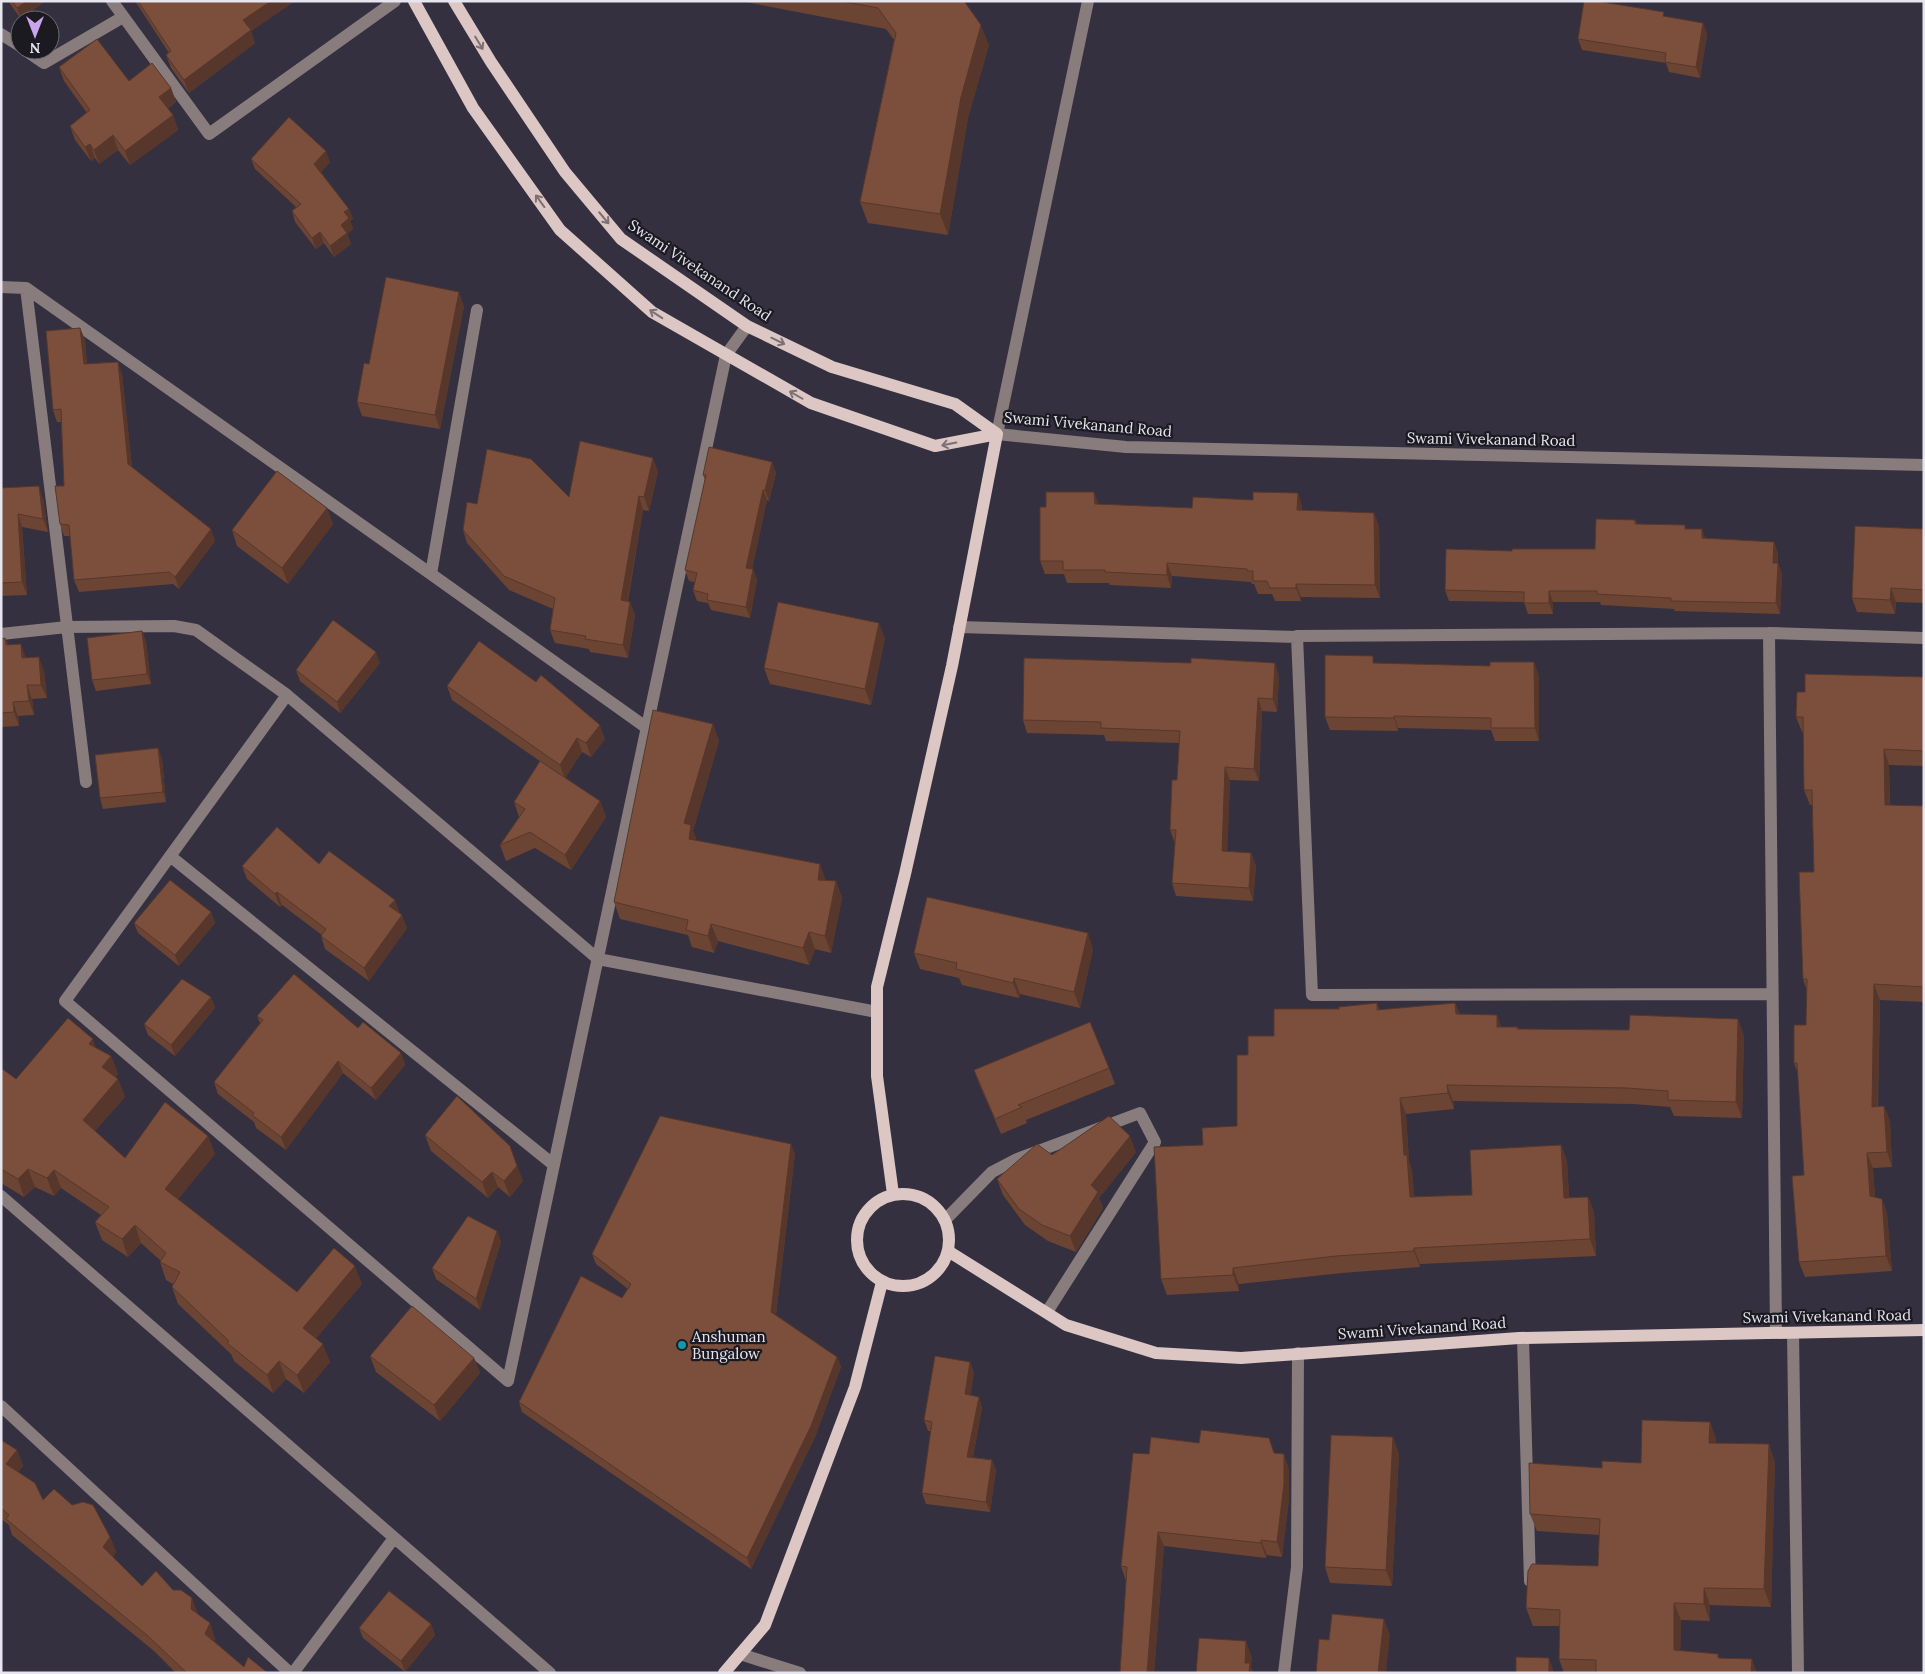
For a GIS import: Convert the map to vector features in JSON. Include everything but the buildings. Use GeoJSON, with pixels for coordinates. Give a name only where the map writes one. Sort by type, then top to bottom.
{"type":"FeatureCollection","features":[{"type":"Feature","properties":{"kind":"main road"},"geometry":{"type":"LineString","coordinates":[[414,1],[473,108],[560,230],[652,312],[811,403],[935,446],[997,434],[959,627],[905,874],[877,987],[877,1076],[893,1194]]}},
{"type":"Feature","properties":{"kind":"main road","name":"Swami Vivekanand Road"},"geometry":{"type":"LineString","coordinates":[[454,1],[491,62],[565,172],[621,239],[747,326],[832,367],[955,404],[997,434]]}},
{"type":"Feature","properties":{"kind":"main road"},"geometry":{"type":"LineString","coordinates":[[893,1194],[909,1194],[925,1199],[935,1207],[945,1220],[949,1236],[948,1251],[941,1267],[923,1282],[907,1287],[882,1282],[864,1267],[858,1254],[857,1230],[870,1208],[883,1198],[893,1194]]}},
{"type":"Feature","properties":{"kind":"main road","name":"Swami Vivekanand Road"},"geometry":{"type":"LineString","coordinates":[[948,1251],[1066,1325],[1156,1353],[1241,1358],[1524,1338],[1924,1330]]}},
{"type":"Feature","properties":{"kind":"main road"},"geometry":{"type":"LineString","coordinates":[[724,1673],[765,1625],[855,1387],[882,1282]]}},
{"type":"Feature","properties":{"kind":"street"},"geometry":{"type":"LineString","coordinates":[[112,1],[209,134],[395,1]]}},
{"type":"Feature","properties":{"kind":"street"},"geometry":{"type":"LineString","coordinates":[[997,434],[1088,1]]}},
{"type":"Feature","properties":{"kind":"street"},"geometry":{"type":"LineString","coordinates":[[60,54],[123,17]]}},
{"type":"Feature","properties":{"kind":"street"},"geometry":{"type":"LineString","coordinates":[[1,287],[26,288],[647,728]]}},
{"type":"Feature","properties":{"kind":"street"},"geometry":{"type":"LineString","coordinates":[[26,288],[86,782]]}},
{"type":"Feature","properties":{"kind":"street"},"geometry":{"type":"LineString","coordinates":[[431,574],[477,310]]}},
{"type":"Feature","properties":{"kind":"street"},"geometry":{"type":"LineString","coordinates":[[287,695],[65,1001],[508,1381],[726,355],[747,326]]}},
{"type":"Feature","properties":{"kind":"street","name":"Swami Vivekanand Road"},"geometry":{"type":"LineString","coordinates":[[997,434],[1126,447],[1924,465]]}},
{"type":"Feature","properties":{"kind":"street"},"geometry":{"type":"LineString","coordinates":[[1,634],[67,627],[174,626],[196,630],[287,695],[445,827],[598,959],[877,1012]]}},
{"type":"Feature","properties":{"kind":"street"},"geometry":{"type":"LineString","coordinates":[[959,627],[1298,637],[1769,633],[1924,638]]}},
{"type":"Feature","properties":{"kind":"street"},"geometry":{"type":"LineString","coordinates":[[1769,633],[1776,1333]]}},
{"type":"Feature","properties":{"kind":"street"},"geometry":{"type":"LineString","coordinates":[[1298,637],[1312,995],[1772,994]]}},
{"type":"Feature","properties":{"kind":"street"},"geometry":{"type":"LineString","coordinates":[[170,856],[554,1165]]}},
{"type":"Feature","properties":{"kind":"street"},"geometry":{"type":"LineString","coordinates":[[945,1220],[992,1172],[1017,1159],[1140,1113],[1155,1142],[1047,1312]]}},
{"type":"Feature","properties":{"kind":"street"},"geometry":{"type":"LineString","coordinates":[[1,1196],[550,1673]]}},
{"type":"Feature","properties":{"kind":"street"},"geometry":{"type":"LineString","coordinates":[[1793,1333],[1798,1673]]}},
{"type":"Feature","properties":{"kind":"street"},"geometry":{"type":"LineString","coordinates":[[1524,1338],[1530,1581]]}},
{"type":"Feature","properties":{"kind":"street"},"geometry":{"type":"LineString","coordinates":[[1284,1673],[1297,1567],[1298,1353]]}},
{"type":"Feature","properties":{"kind":"street"},"geometry":{"type":"LineString","coordinates":[[1,1406],[292,1673],[394,1538]]}},
{"type":"Feature","properties":{"kind":"street"},"geometry":{"type":"LineString","coordinates":[[740,1654],[800,1673]]}},
{"type":"Feature","properties":{"kind":"place","name":"Anshuman Bungalow"},"geometry":{"type":"Point","coordinates":[682,1345]}}]}
